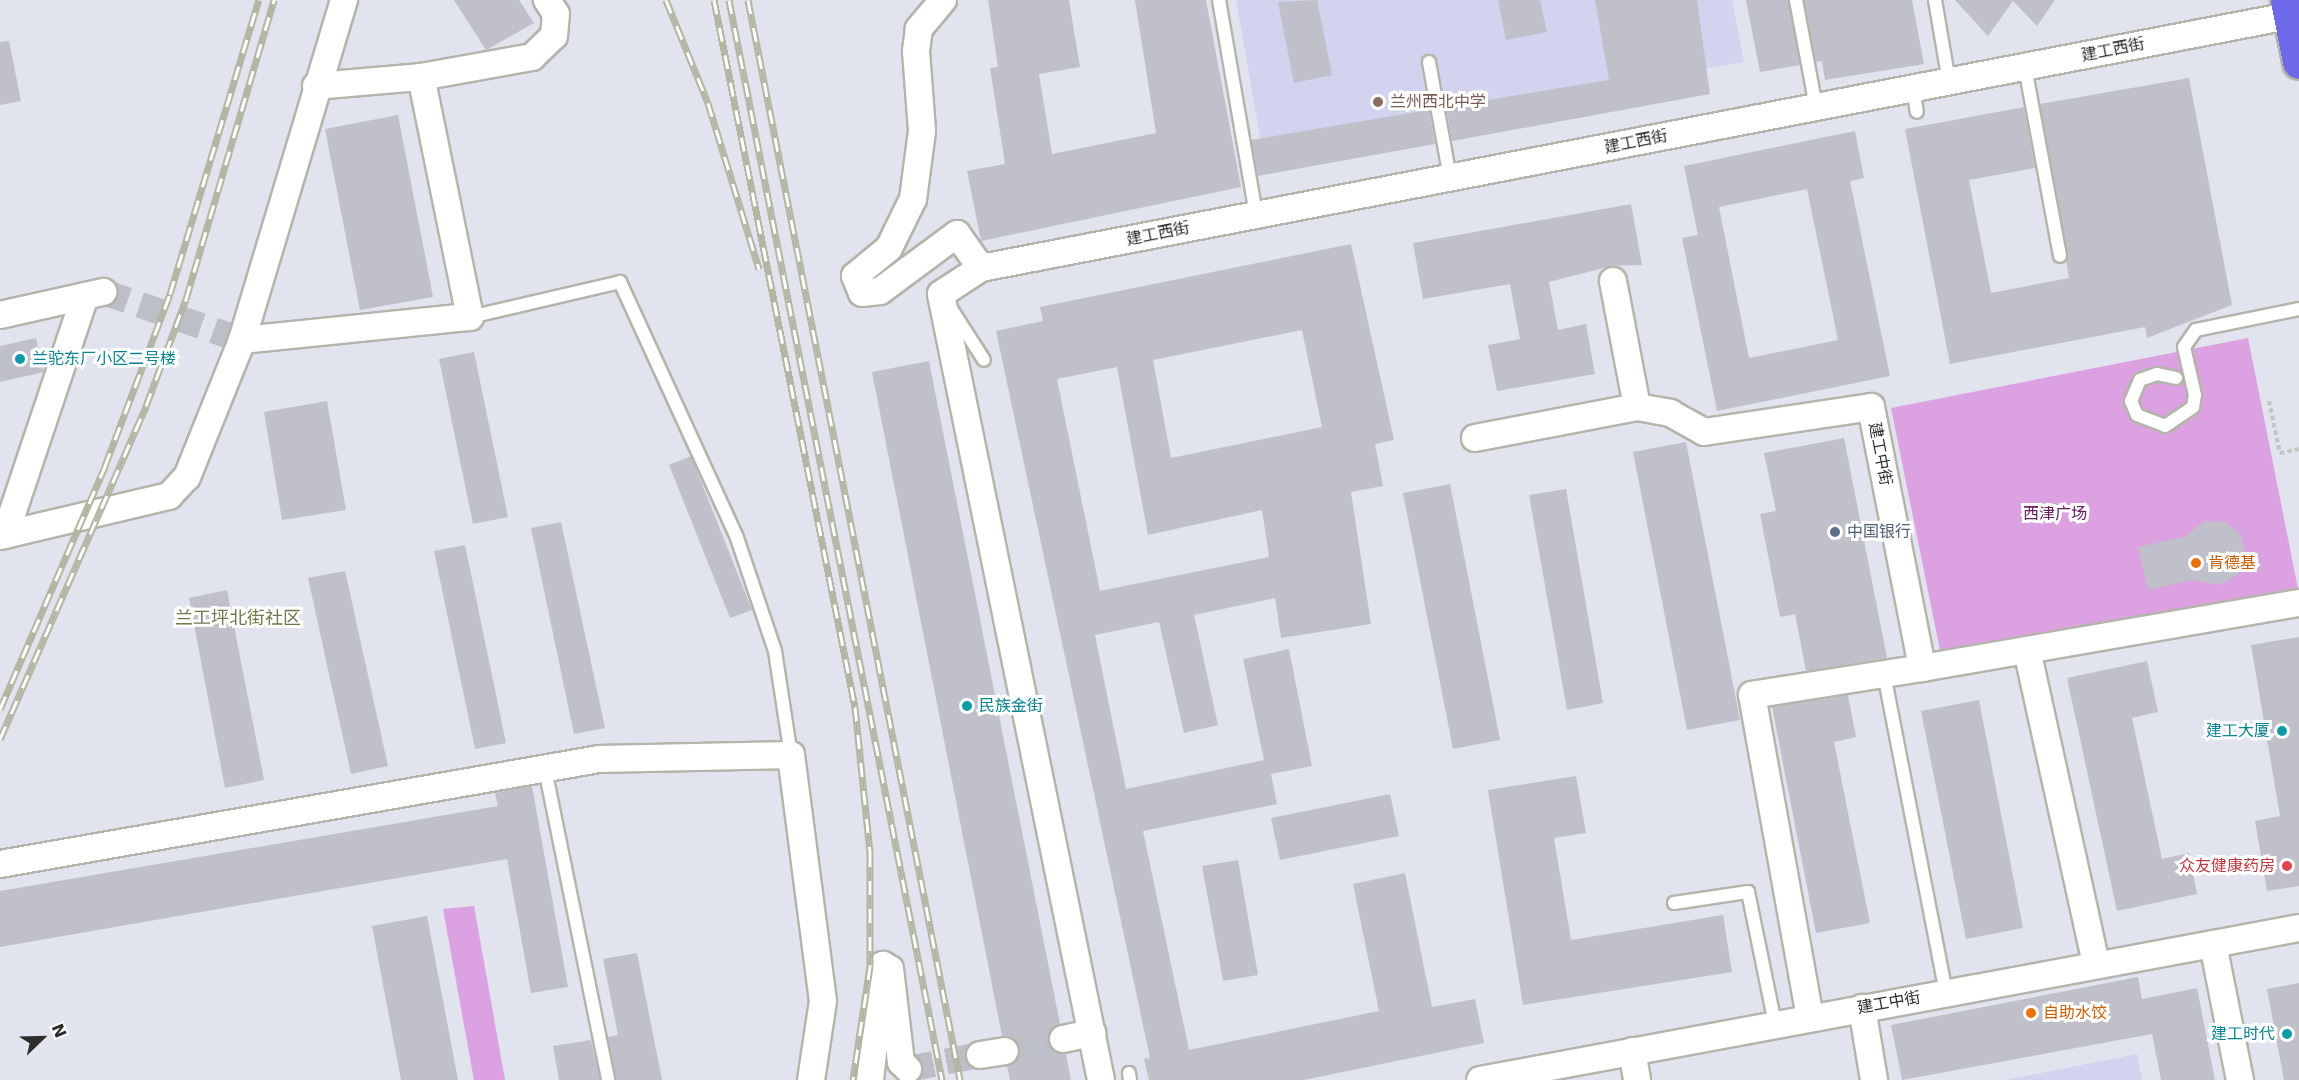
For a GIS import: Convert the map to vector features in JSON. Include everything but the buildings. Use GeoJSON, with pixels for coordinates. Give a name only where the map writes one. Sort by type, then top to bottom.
{"type":"FeatureCollection","features":[{"type":"Feature","properties":{"kind":"main road"},"geometry":{"type":"LineString","coordinates":[[2292,10],[2299,62]]}},
{"type":"Feature","properties":{"kind":"street"},"geometry":{"type":"LineString","coordinates":[[2,535],[169,496],[187,477],[242,340],[316,86],[344,0]]}},
{"type":"Feature","properties":{"kind":"street"},"geometry":{"type":"LineString","coordinates":[[316,86],[421,77],[532,57],[554,36],[556,14],[547,0]]}},
{"type":"Feature","properties":{"kind":"street"},"geometry":{"type":"LineString","coordinates":[[943,0],[919,29],[916,51],[921,131],[913,199],[889,248],[855,276],[862,293],[880,291],[957,234],[981,268],[941,294],[1101,1080]]}},
{"type":"Feature","properties":{"kind":"street","name":"建工西街"},"geometry":{"type":"LineString","coordinates":[[981,268],[1816,107],[1915,100],[1949,82],[2292,10]]}},
{"type":"Feature","properties":{"kind":"street"},"geometry":{"type":"LineString","coordinates":[[242,340],[470,317],[421,77]]}},
{"type":"Feature","properties":{"kind":"street"},"geometry":{"type":"LineString","coordinates":[[1613,281],[1638,407]]}},
{"type":"Feature","properties":{"kind":"street"},"geometry":{"type":"LineString","coordinates":[[0,315],[94,294],[2,535]]}},
{"type":"Feature","properties":{"kind":"street","name":"建工中街"},"geometry":{"type":"LineString","coordinates":[[1475,438],[1638,407],[1670,412],[1704,432],[1871,407],[1922,668]]}},
{"type":"Feature","properties":{"kind":"street"},"geometry":{"type":"LineString","coordinates":[[1810,1017],[1752,695],[2299,603]]}},
{"type":"Feature","properties":{"kind":"street"},"geometry":{"type":"LineString","coordinates":[[2027,650],[2096,965]]}},
{"type":"Feature","properties":{"kind":"street"},"geometry":{"type":"LineString","coordinates":[[0,864],[598,759],[790,755],[823,1001],[811,1080]]}},
{"type":"Feature","properties":{"kind":"street","name":"建工中街"},"geometry":{"type":"LineString","coordinates":[[1480,1080],[1552,1073],[1632,1051],[2299,928]]}},
{"type":"Feature","properties":{"kind":"street"},"geometry":{"type":"LineString","coordinates":[[2213,944],[2240,1080]]}},
{"type":"Feature","properties":{"kind":"street"},"geometry":{"type":"LineString","coordinates":[[870,1080],[883,965],[890,969],[901,1062],[908,1069]]}},
{"type":"Feature","properties":{"kind":"street"},"geometry":{"type":"LineString","coordinates":[[1862,1008],[1874,1080]]}},
{"type":"Feature","properties":{"kind":"street"},"geometry":{"type":"LineString","coordinates":[[1063,1040],[1092,1033]]}},
{"type":"Feature","properties":{"kind":"street"},"geometry":{"type":"LineString","coordinates":[[1632,1051],[1637,1080]]}},
{"type":"Feature","properties":{"kind":"lane"},"geometry":{"type":"LineString","coordinates":[[1218,0],[1256,215]]}},
{"type":"Feature","properties":{"kind":"lane"},"geometry":{"type":"LineString","coordinates":[[1796,0],[1816,107]]}},
{"type":"Feature","properties":{"kind":"lane"},"geometry":{"type":"LineString","coordinates":[[1935,0],[1949,82]]}},
{"type":"Feature","properties":{"kind":"lane"},"geometry":{"type":"LineString","coordinates":[[1429,62],[1450,178]]}},
{"type":"Feature","properties":{"kind":"lane"},"geometry":{"type":"LineString","coordinates":[[2025,67],[2060,256]]}},
{"type":"Feature","properties":{"kind":"lane"},"geometry":{"type":"LineString","coordinates":[[470,317],[620,282],[737,538],[775,651],[790,755]]}},
{"type":"Feature","properties":{"kind":"lane"},"geometry":{"type":"LineString","coordinates":[[941,294],[984,360]]}},
{"type":"Feature","properties":{"kind":"lane"},"geometry":{"type":"LineString","coordinates":[[2176,378],[2157,374],[2140,380],[2131,401],[2137,415],[2165,426],[2193,407],[2195,395],[2184,347],[2196,330],[2299,309]]}},
{"type":"Feature","properties":{"kind":"lane"},"geometry":{"type":"LineString","coordinates":[[1884,674],[1946,992]]}},
{"type":"Feature","properties":{"kind":"lane"},"geometry":{"type":"LineString","coordinates":[[545,769],[608,1080]]}},
{"type":"Feature","properties":{"kind":"lane"},"geometry":{"type":"LineString","coordinates":[[1674,903],[1748,892],[1775,1024]]}},
{"type":"Feature","properties":{"kind":"path"},"geometry":{"type":"LineString","coordinates":[[2269,401],[2280,453],[2299,449]]}},
{"type":"Feature","properties":{"kind":"shaded area","name":"兰州西北中学"},"geometry":{"type":"Polygon","coordinates":[[[1236,0],[1732,0],[1744,62],[1261,142],[1236,0]]]}},
{"type":"Feature","properties":{"kind":"shaded area"},"geometry":{"type":"Polygon","coordinates":[[[2137,1054],[2142,1080],[2005,1080],[2137,1054]]]}},
{"type":"Feature","properties":{"kind":"green space","name":"西津广场"},"geometry":{"type":"Polygon","coordinates":[[[2248,338],[2299,594],[1945,675],[1891,408],[2248,338]]]}},
{"type":"Feature","properties":{"kind":"green space"},"geometry":{"type":"Polygon","coordinates":[[[474,906],[505,1080],[474,1080],[443,909],[474,906]]]}},
{"type":"Feature","properties":{"kind":"tunnel"},"geometry":{"type":"LineString","coordinates":[[103,292],[242,340]]}},
{"type":"Feature","properties":{"kind":"tunnel"},"geometry":{"type":"LineString","coordinates":[[1005,1051],[1063,1039]]}},
{"type":"Feature","properties":{"kind":"tunnel"},"geometry":{"type":"LineString","coordinates":[[908,1069],[980,1055]]}},
{"type":"Feature","properties":{"kind":"railway"},"geometry":{"type":"LineString","coordinates":[[0,709],[105,466],[170,294],[259,0]]}},
{"type":"Feature","properties":{"kind":"railway"},"geometry":{"type":"LineString","coordinates":[[0,739],[146,406],[186,299],[274,0]]}},
{"type":"Feature","properties":{"kind":"railway"},"geometry":{"type":"LineString","coordinates":[[666,0],[708,103],[759,269]]}},
{"type":"Feature","properties":{"kind":"railway"},"geometry":{"type":"LineString","coordinates":[[714,0],[855,707],[870,853],[870,966],[853,1080]]}},
{"type":"Feature","properties":{"kind":"railway"},"geometry":{"type":"LineString","coordinates":[[729,0],[942,1080]]}},
{"type":"Feature","properties":{"kind":"railway"},"geometry":{"type":"LineString","coordinates":[[748,0],[960,1080]]}},
{"type":"Feature","properties":{"kind":"place","name":"兰州西北中学"},"geometry":{"type":"Point","coordinates":[1378,102]}},
{"type":"Feature","properties":{"kind":"place","name":"兰驼东厂小区二号楼"},"geometry":{"type":"Point","coordinates":[20,359]}},
{"type":"Feature","properties":{"kind":"place","name":"中国银行"},"geometry":{"type":"Point","coordinates":[1835,532]}},
{"type":"Feature","properties":{"kind":"place","name":"肯德基"},"geometry":{"type":"Point","coordinates":[2196,563]}},
{"type":"Feature","properties":{"kind":"place","name":"民族金街"},"geometry":{"type":"Point","coordinates":[967,706]}},
{"type":"Feature","properties":{"kind":"place","name":"建工大厦"},"geometry":{"type":"Point","coordinates":[2282,731]}},
{"type":"Feature","properties":{"kind":"place","name":"众友健康药房"},"geometry":{"type":"Point","coordinates":[2287,866]}},
{"type":"Feature","properties":{"kind":"place","name":"自助水饺"},"geometry":{"type":"Point","coordinates":[2031,1013]}},
{"type":"Feature","properties":{"kind":"place","name":"建工时代"},"geometry":{"type":"Point","coordinates":[2287,1034]}},
{"type":"Feature","properties":{"kind":"district","name":"兰工坪北街社区"},"geometry":{"type":"Point","coordinates":[238,618]}}]}
